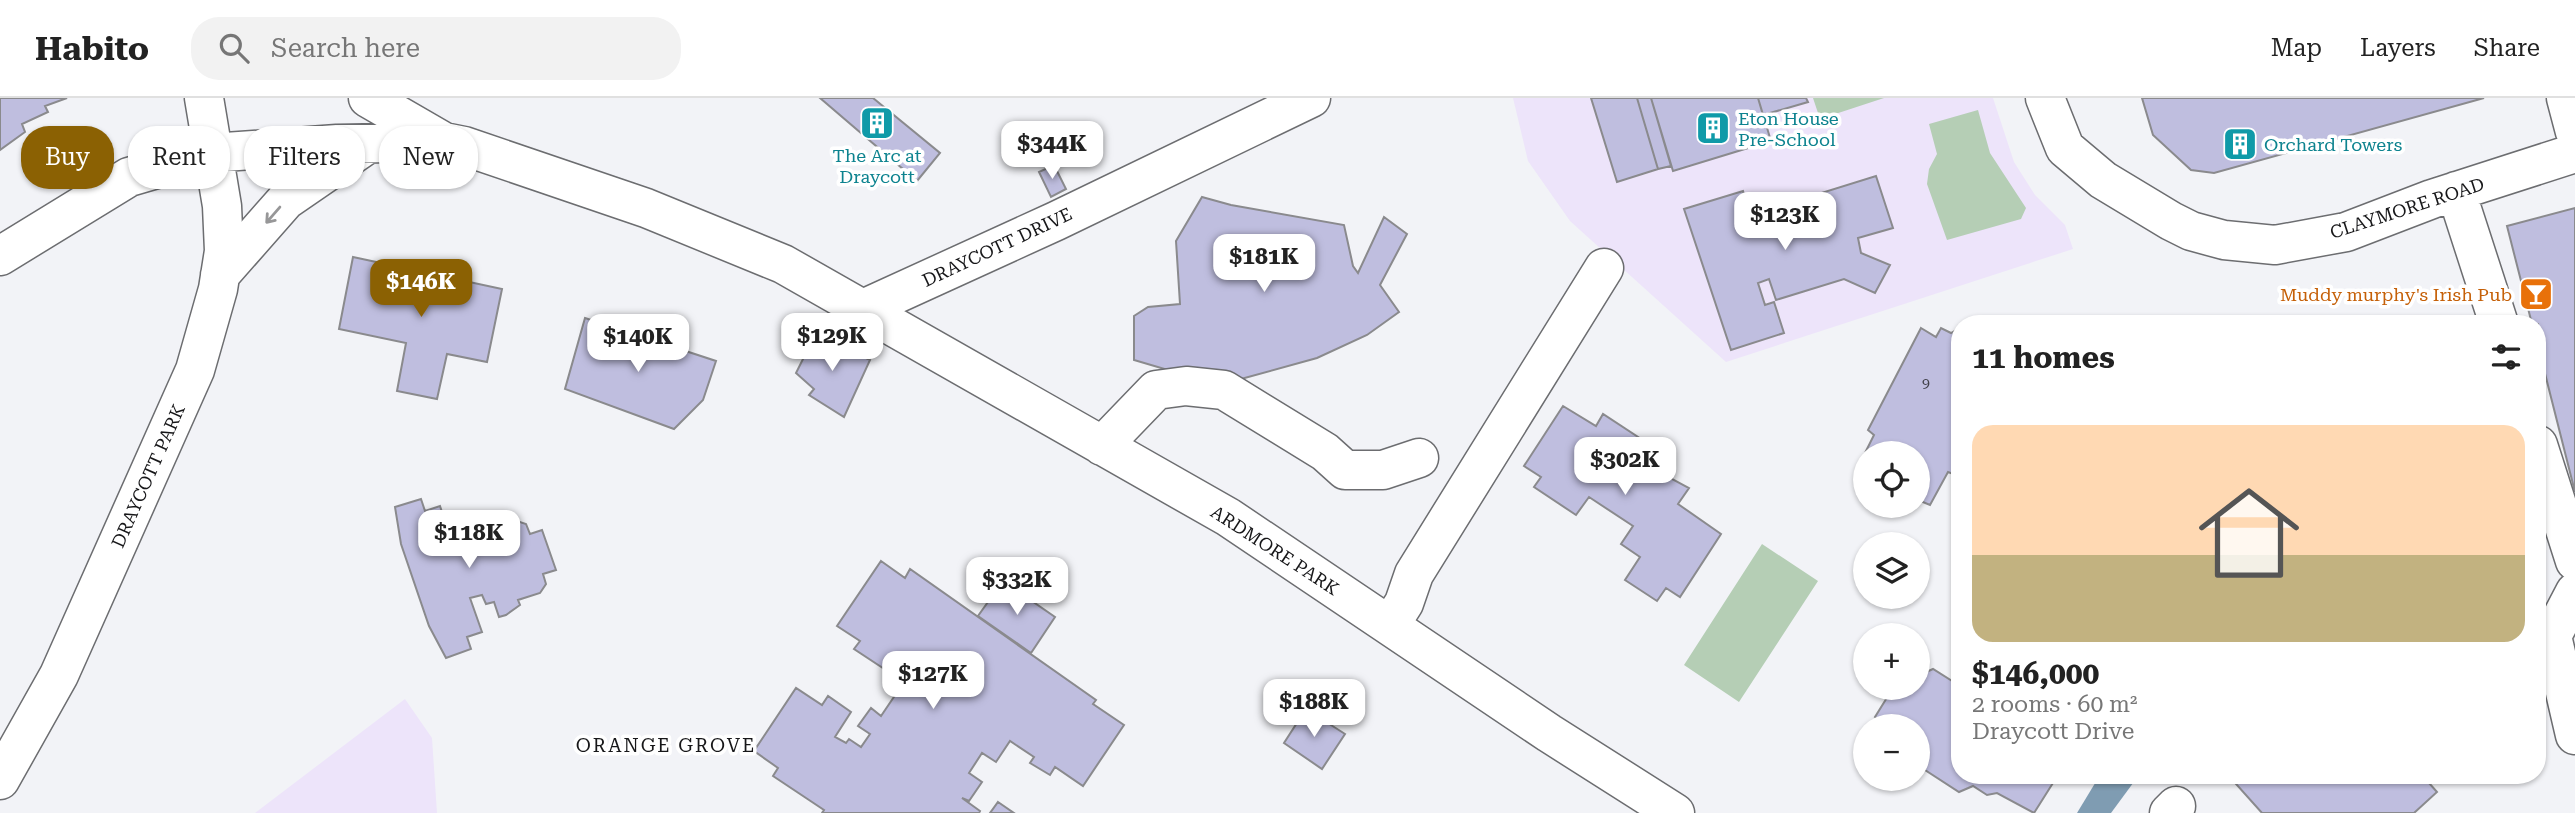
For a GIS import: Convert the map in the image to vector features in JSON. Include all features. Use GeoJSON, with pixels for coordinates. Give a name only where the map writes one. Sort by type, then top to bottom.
{"type":"FeatureCollection","features":[{"type":"Feature","properties":{"kind":"street"},"geometry":{"type":"LineString","coordinates":[[204,98],[208,126]]}},
{"type":"Feature","properties":{"kind":"street"},"geometry":{"type":"LineString","coordinates":[[368,98],[416,126]]}},
{"type":"Feature","properties":{"kind":"street","name":"DRAYCOTT DRIVE"},"geometry":{"type":"LineString","coordinates":[[861,310],[1311,98]]}},
{"type":"Feature","properties":{"kind":"street","name":"CLAYMORE ROAD"},"geometry":{"type":"LineString","coordinates":[[2045,98],[2065,148],[2103,180],[2191,231],[2224,240],[2275,245],[2346,232],[2456,191],[2575,153]]}},
{"type":"Feature","properties":{"kind":"street"},"geometry":{"type":"LineString","coordinates":[[2566,98],[2575,132]]}},
{"type":"Feature","properties":{"kind":"street"},"geometry":{"type":"LineString","coordinates":[[230,152],[337,144],[379,144]]}},
{"type":"Feature","properties":{"kind":"street"},"geometry":{"type":"LineString","coordinates":[[220,275],[286,200],[366,145]]}},
{"type":"Feature","properties":{"kind":"street"},"geometry":{"type":"LineString","coordinates":[[478,151],[646,208],[783,264],[861,310]]}},
{"type":"Feature","properties":{"kind":"street"},"geometry":{"type":"LineString","coordinates":[[0,256],[128,178]]}},
{"type":"Feature","properties":{"kind":"street","name":"DRAYCOTT PARK"},"geometry":{"type":"LineString","coordinates":[[0,780],[59,674],[195,370],[224,251],[218,189]]}},
{"type":"Feature","properties":{"kind":"street"},"geometry":{"type":"LineString","coordinates":[[2456,191],[2496,315]]}},
{"type":"Feature","properties":{"kind":"street"},"geometry":{"type":"LineString","coordinates":[[1390,625],[1404,603],[1414,574],[1604,268]]}},
{"type":"Feature","properties":{"kind":"street","name":"ARDMORE PARK"},"geometry":{"type":"LineString","coordinates":[[861,310],[1228,517],[1549,733],[1675,813]]}},
{"type":"Feature","properties":{"kind":"street"},"geometry":{"type":"LineString","coordinates":[[1102,446],[1156,390],[1186,386],[1224,390],[1325,452],[1345,470],[1383,470],[1419,458]]}},
{"type":"Feature","properties":{"kind":"street"},"geometry":{"type":"LineString","coordinates":[[2546,470],[2575,561]]}},
{"type":"Feature","properties":{"kind":"street"},"geometry":{"type":"LineString","coordinates":[[2575,592],[2553,636],[2575,735]]}},
{"type":"Feature","properties":{"kind":"shaded area"},"geometry":{"type":"Polygon","coordinates":[[[1513,98],[1993,98],[2014,162],[2035,195],[2065,225],[2073,249],[1726,362],[1570,221],[1528,161],[1513,98]]]}},
{"type":"Feature","properties":{"kind":"shaded area"},"geometry":{"type":"Polygon","coordinates":[[[405,699],[432,738],[437,813],[255,813],[405,699]]]}},
{"type":"Feature","properties":{"kind":"green space"},"geometry":{"type":"Polygon","coordinates":[[[1813,98],[1884,98],[1820,119],[1813,98]]]}},
{"type":"Feature","properties":{"kind":"green space"},"geometry":{"type":"Polygon","coordinates":[[[1978,110],[1990,153],[2026,208],[2021,219],[1947,240],[1927,184],[1929,169],[1937,154],[1929,124],[1978,110]]]}},
{"type":"Feature","properties":{"kind":"green space"},"geometry":{"type":"Polygon","coordinates":[[[1762,544],[1818,581],[1739,702],[1684,665],[1762,544]]]}},
{"type":"Feature","properties":{"kind":"water"},"geometry":{"type":"Polygon","coordinates":[[[2095,784],[2132,784],[2111,813],[2077,813],[2095,784]]]}},
{"type":"Feature","properties":{"kind":"building"},"geometry":{"type":"Polygon","coordinates":[[[0,98],[67,98],[45,106],[48,112],[22,124],[21,135],[0,150],[0,98]]]}},
{"type":"Feature","properties":{"kind":"building","name":"The Arc at Draycott"},"geometry":{"type":"Polygon","coordinates":[[[820,98],[873,98],[940,153],[917,181],[820,98]]]}},
{"type":"Feature","properties":{"kind":"building"},"geometry":{"type":"Polygon","coordinates":[[[1591,98],[1637,98],[1658,169],[1617,182],[1591,98]]]}},
{"type":"Feature","properties":{"kind":"building"},"geometry":{"type":"Polygon","coordinates":[[[1637,98],[1651,98],[1671,166],[1658,169],[1637,98]]]}},
{"type":"Feature","properties":{"kind":"building","name":"Eton House Pre-School"},"geometry":{"type":"Polygon","coordinates":[[[1651,98],[1758,98],[1771,141],[1673,171],[1651,98]]]}},
{"type":"Feature","properties":{"kind":"building"},"geometry":{"type":"Polygon","coordinates":[[[1758,98],[1806,98],[1808,102],[1763,115],[1758,98]]]}},
{"type":"Feature","properties":{"kind":"building","name":"Orchard Towers"},"geometry":{"type":"Polygon","coordinates":[[[2142,98],[2484,98],[2214,173],[2191,170],[2153,135],[2142,98]]]}},
{"type":"Feature","properties":{"kind":"building"},"geometry":{"type":"Polygon","coordinates":[[[1054,165],[1066,189],[1051,197],[1039,172],[1054,165]]]}},
{"type":"Feature","properties":{"kind":"building"},"geometry":{"type":"Polygon","coordinates":[[[1876,176],[1893,228],[1858,238],[1861,253],[1890,265],[1875,293],[1844,279],[1776,300],[1769,279],[1758,283],[1765,305],[1774,302],[1784,333],[1731,350],[1684,209],[1743,191],[1750,215],[1741,218],[1746,236],[1757,233],[1751,215],[1876,176]]]}},
{"type":"Feature","properties":{"kind":"building"},"geometry":{"type":"Polygon","coordinates":[[[1202,197],[1231,205],[1344,225],[1353,266],[1358,273],[1384,217],[1407,234],[1380,285],[1399,312],[1367,335],[1317,358],[1241,379],[1195,378],[1134,360],[1134,316],[1148,307],[1180,304],[1176,241],[1202,197]]]}},
{"type":"Feature","properties":{"kind":"building"},"geometry":{"type":"Polygon","coordinates":[[[2575,208],[2575,492],[2546,378],[2546,315],[2530,315],[2507,226],[2575,208]]]}},
{"type":"Feature","properties":{"kind":"building"},"geometry":{"type":"Polygon","coordinates":[[[353,257],[502,289],[487,362],[447,354],[437,399],[397,391],[406,343],[339,329],[353,257]]]}},
{"type":"Feature","properties":{"kind":"building"},"geometry":{"type":"Polygon","coordinates":[[[585,318],[716,361],[703,400],[674,429],[565,389],[585,318]]]}},
{"type":"Feature","properties":{"kind":"building"},"geometry":{"type":"Polygon","coordinates":[[[1921,328],[1936,337],[1941,328],[1951,333],[1951,473],[1948,472],[1930,505],[1930,441],[1871,441],[1874,435],[1868,430],[1921,328]]]}},
{"type":"Feature","properties":{"kind":"building"},"geometry":{"type":"Polygon","coordinates":[[[816,333],[870,360],[844,417],[809,395],[814,389],[796,373],[816,333]]]}},
{"type":"Feature","properties":{"kind":"building"},"geometry":{"type":"Polygon","coordinates":[[[1563,406],[1596,426],[1603,414],[1667,456],[1657,471],[1689,488],[1678,504],[1721,534],[1680,597],[1666,588],[1657,601],[1625,580],[1640,557],[1621,544],[1633,526],[1589,497],[1576,515],[1534,487],[1541,477],[1524,466],[1563,406]]]}},
{"type":"Feature","properties":{"kind":"building"},"geometry":{"type":"Polygon","coordinates":[[[421,499],[425,511],[440,506],[453,546],[472,538],[467,526],[474,523],[492,522],[494,529],[517,521],[526,524],[530,534],[542,530],[556,570],[543,574],[546,584],[540,593],[518,600],[520,605],[506,615],[499,617],[494,602],[486,604],[482,595],[470,598],[482,632],[467,637],[471,649],[446,658],[429,626],[401,544],[395,507],[421,499]]]}},
{"type":"Feature","properties":{"kind":"building"},"geometry":{"type":"Polygon","coordinates":[[[881,561],[905,578],[910,569],[1096,700],[1093,704],[1124,725],[1083,786],[1055,767],[1050,775],[1030,763],[1034,757],[1010,741],[996,762],[982,753],[969,773],[982,782],[969,801],[962,798],[980,811],[979,813],[822,813],[824,810],[773,776],[778,768],[754,751],[796,688],[822,705],[828,696],[851,712],[835,737],[846,743],[849,739],[861,747],[870,734],[858,726],[871,708],[881,716],[904,682],[854,649],[860,641],[837,626],[881,561]]]}},
{"type":"Feature","properties":{"kind":"building"},"geometry":{"type":"Polygon","coordinates":[[[1003,581],[1055,617],[1031,653],[978,616],[1003,581]]]}},
{"type":"Feature","properties":{"kind":"building"},"geometry":{"type":"Polygon","coordinates":[[[1933,669],[1951,680],[1951,784],[2052,784],[2034,813],[1997,793],[1987,795],[1973,786],[1959,792],[1930,773],[1930,714],[1877,714],[1886,700],[1930,700],[1930,670],[1933,669]]]}},
{"type":"Feature","properties":{"kind":"building"},"geometry":{"type":"Polygon","coordinates":[[[1306,709],[1345,734],[1322,769],[1284,743],[1306,709]]]}},
{"type":"Feature","properties":{"kind":"building"},"geometry":{"type":"Polygon","coordinates":[[[2236,784],[2430,784],[2437,792],[2414,813],[2262,813],[2236,784]]]}},
{"type":"Feature","properties":{"kind":"building"},"geometry":{"type":"Polygon","coordinates":[[[998,802],[1014,813],[990,813],[998,802]]]}},
{"type":"Feature","properties":{"kind":"place","name":"The Arc at Draycott"},"geometry":{"type":"Point","coordinates":[877,123]}},
{"type":"Feature","properties":{"kind":"place","name":"Eton House Pre-School"},"geometry":{"type":"Point","coordinates":[1713,128]}},
{"type":"Feature","properties":{"kind":"place","name":"Orchard Towers"},"geometry":{"type":"Point","coordinates":[2240,144]}},
{"type":"Feature","properties":{"kind":"place","name":"Muddy murphy's Irish Pub"},"geometry":{"type":"Point","coordinates":[2536,294]}},
{"type":"Feature","properties":{"kind":"district","name":"ORANGE GROVE"},"geometry":{"type":"Point","coordinates":[666,745]}}]}
